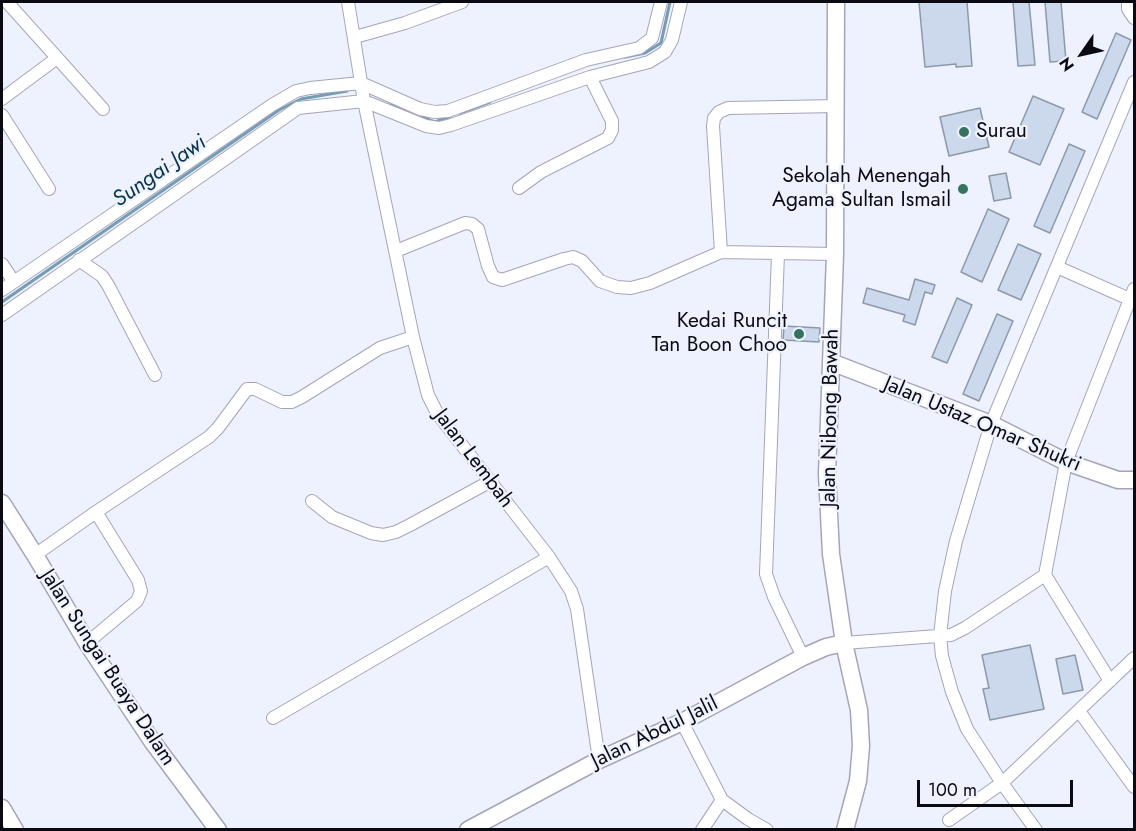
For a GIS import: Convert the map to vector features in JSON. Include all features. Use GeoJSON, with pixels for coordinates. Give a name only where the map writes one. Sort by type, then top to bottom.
{"type":"FeatureCollection","features":[{"type":"Feature","properties":{"kind":"street"},"geometry":{"type":"LineString","coordinates":[[7,2],[103,109]]}},
{"type":"Feature","properties":{"kind":"street","name":"Jalan Lembah"},"geometry":{"type":"LineString","coordinates":[[348,2],[364,101],[413,337],[428,395],[437,413],[549,557],[571,591],[577,609],[599,760]]}},
{"type":"Feature","properties":{"kind":"street"},"geometry":{"type":"LineString","coordinates":[[355,37],[405,24],[462,2]]}},
{"type":"Feature","properties":{"kind":"street"},"geometry":{"type":"LineString","coordinates":[[2,290],[283,98],[310,88],[361,83],[420,109],[435,112],[448,111],[586,60],[639,48],[652,38],[661,2]]}},
{"type":"Feature","properties":{"kind":"street"},"geometry":{"type":"LineString","coordinates":[[2,315],[297,108],[364,101],[426,126],[439,128],[590,77],[649,63],[665,52],[672,40],[681,2]]}},
{"type":"Feature","properties":{"kind":"street","name":"Jalan Nibong Bawah"},"geometry":{"type":"LineString","coordinates":[[836,2],[836,254],[827,474],[828,510],[831,554],[844,643],[859,710],[861,746],[858,781],[845,830]]}},
{"type":"Feature","properties":{"kind":"street"},"geometry":{"type":"LineString","coordinates":[[1128,2],[1128,9],[1134,18]]}},
{"type":"Feature","properties":{"kind":"street"},"geometry":{"type":"LineString","coordinates":[[2,99],[57,58]]}},
{"type":"Feature","properties":{"kind":"street"},"geometry":{"type":"LineString","coordinates":[[519,188],[541,172],[608,138],[612,130],[612,121],[590,77]]}},
{"type":"Feature","properties":{"kind":"street"},"geometry":{"type":"LineString","coordinates":[[1036,830],[967,729],[952,692],[942,656],[940,636],[945,591],[956,541],[991,424],[1134,82]]}},
{"type":"Feature","properties":{"kind":"street"},"geometry":{"type":"LineString","coordinates":[[721,252],[714,118],[719,112],[728,108],[837,106]]}},
{"type":"Feature","properties":{"kind":"street"},"geometry":{"type":"LineString","coordinates":[[2,115],[49,189]]}},
{"type":"Feature","properties":{"kind":"street"},"geometry":{"type":"LineString","coordinates":[[396,251],[465,224],[472,224],[478,229],[488,267],[493,276],[502,280],[573,257],[582,261],[600,281],[617,287],[631,288],[650,284],[721,252],[836,254]]}},
{"type":"Feature","properties":{"kind":"street"},"geometry":{"type":"LineString","coordinates":[[778,254],[766,574],[774,597],[803,657]]}},
{"type":"Feature","properties":{"kind":"street"},"geometry":{"type":"LineString","coordinates":[[79,260],[102,276],[108,285],[155,375]]}},
{"type":"Feature","properties":{"kind":"street"},"geometry":{"type":"LineString","coordinates":[[2,264],[14,282]]}},
{"type":"Feature","properties":{"kind":"street"},"geometry":{"type":"LineString","coordinates":[[1057,267],[1133,296],[1066,462],[1045,575],[1110,681]]}},
{"type":"Feature","properties":{"kind":"street"},"geometry":{"type":"LineString","coordinates":[[35,555],[209,437],[247,389],[255,389],[282,402],[292,402],[374,351],[413,337]]}},
{"type":"Feature","properties":{"kind":"street","name":"Jalan Ustaz Omar Shukri"},"geometry":{"type":"LineString","coordinates":[[831,363],[991,424],[1066,462],[1118,480],[1134,480]]}},
{"type":"Feature","properties":{"kind":"street"},"geometry":{"type":"LineString","coordinates":[[312,501],[332,517],[371,533],[383,535],[396,532],[489,482]]}},
{"type":"Feature","properties":{"kind":"street","name":"Jalan Sungai Buaya Dalam"},"geometry":{"type":"LineString","coordinates":[[2,504],[87,644],[152,741],[218,830]]}},
{"type":"Feature","properties":{"kind":"street"},"geometry":{"type":"LineString","coordinates":[[87,644],[137,601],[141,591],[138,580],[96,512]]}},
{"type":"Feature","properties":{"kind":"street"},"geometry":{"type":"LineString","coordinates":[[273,718],[549,557]]}},
{"type":"Feature","properties":{"kind":"street"},"geometry":{"type":"LineString","coordinates":[[844,643],[951,634],[965,628],[1045,575]]}},
{"type":"Feature","properties":{"kind":"street","name":"Jalan Abdul Jalil"},"geometry":{"type":"LineString","coordinates":[[468,830],[599,760],[681,722],[803,657],[826,647],[844,643]]}},
{"type":"Feature","properties":{"kind":"street"},"geometry":{"type":"LineString","coordinates":[[949,820],[1002,783],[1134,658]]}},
{"type":"Feature","properties":{"kind":"street"},"geometry":{"type":"LineString","coordinates":[[1079,711],[1134,787]]}},
{"type":"Feature","properties":{"kind":"street"},"geometry":{"type":"LineString","coordinates":[[681,722],[722,800],[766,830]]}},
{"type":"Feature","properties":{"kind":"street"},"geometry":{"type":"LineString","coordinates":[[702,830],[722,800]]}},
{"type":"Feature","properties":{"kind":"street"},"geometry":{"type":"LineString","coordinates":[[2,808],[15,830]]}},
{"type":"Feature","properties":{"kind":"building"},"geometry":{"type":"Polygon","coordinates":[[[919,2],[967,2],[972,66],[956,67],[956,64],[925,67],[919,2]]]}},
{"type":"Feature","properties":{"kind":"building"},"geometry":{"type":"Polygon","coordinates":[[[1013,2],[1029,2],[1035,65],[1018,66],[1013,2]]]}},
{"type":"Feature","properties":{"kind":"building"},"geometry":{"type":"Polygon","coordinates":[[[1045,2],[1061,2],[1066,61],[1050,62],[1045,2]]]}},
{"type":"Feature","properties":{"kind":"building"},"geometry":{"type":"Polygon","coordinates":[[[1116,33],[1131,40],[1097,119],[1082,112],[1116,33]]]}},
{"type":"Feature","properties":{"kind":"building"},"geometry":{"type":"Polygon","coordinates":[[[1033,96],[1064,109],[1040,165],[1009,152],[1033,96]]]}},
{"type":"Feature","properties":{"kind":"building","name":"Surau"},"geometry":{"type":"Polygon","coordinates":[[[980,108],[989,147],[949,156],[940,117],[980,108]]]}},
{"type":"Feature","properties":{"kind":"building"},"geometry":{"type":"Polygon","coordinates":[[[1069,144],[1085,151],[1050,233],[1034,226],[1069,144]]]}},
{"type":"Feature","properties":{"kind":"building"},"geometry":{"type":"Polygon","coordinates":[[[1006,173],[1011,198],[994,201],[989,176],[1006,173]]]}},
{"type":"Feature","properties":{"kind":"building"},"geometry":{"type":"Polygon","coordinates":[[[988,209],[1009,219],[982,282],[961,272],[988,209]]]}},
{"type":"Feature","properties":{"kind":"building"},"geometry":{"type":"Polygon","coordinates":[[[1018,244],[1041,254],[1021,300],[998,290],[1018,244]]]}},
{"type":"Feature","properties":{"kind":"building"},"geometry":{"type":"Polygon","coordinates":[[[915,279],[935,285],[932,294],[925,292],[915,325],[903,321],[905,315],[863,303],[867,288],[909,300],[915,279]]]}},
{"type":"Feature","properties":{"kind":"building"},"geometry":{"type":"Polygon","coordinates":[[[957,298],[972,305],[947,363],[932,357],[957,298]]]}},
{"type":"Feature","properties":{"kind":"building"},"geometry":{"type":"Polygon","coordinates":[[[997,314],[1013,321],[979,401],[963,394],[997,314]]]}},
{"type":"Feature","properties":{"kind":"building","name":"Kedai Runcit Tan Boon Choo"},"geometry":{"type":"Polygon","coordinates":[[[784,326],[820,328],[819,342],[783,340],[784,326]]]}},
{"type":"Feature","properties":{"kind":"building"},"geometry":{"type":"Polygon","coordinates":[[[1030,645],[1044,709],[990,720],[983,689],[989,688],[982,655],[1030,645]]]}},
{"type":"Feature","properties":{"kind":"building"},"geometry":{"type":"Polygon","coordinates":[[[1075,655],[1083,690],[1063,694],[1056,659],[1075,655]]]}},
{"type":"Feature","properties":{"kind":"waterway","name":"Sungai Jawi"},"geometry":{"type":"LineString","coordinates":[[625,57],[645,53],[661,43],[670,2]]}},
{"type":"Feature","properties":{"kind":"waterway","name":"Sungai Jawi"},"geometry":{"type":"LineString","coordinates":[[2,302],[279,110],[301,99],[347,91]]}},
{"type":"Feature","properties":{"kind":"waterway","name":"Sungai Jawi"},"geometry":{"type":"LineString","coordinates":[[460,113],[490,102]]}},
{"type":"Feature","properties":{"kind":"waterway","name":"Sungai Jawi"},"geometry":{"type":"LineString","coordinates":[[390,105],[435,122],[451,116]]}},
{"type":"Feature","properties":{"kind":"place","name":"Surau"},"geometry":{"type":"Point","coordinates":[964,132]}},
{"type":"Feature","properties":{"kind":"place","name":"Sekolah Menengah Agama Sultan Ismail"},"geometry":{"type":"Point","coordinates":[963,189]}},
{"type":"Feature","properties":{"kind":"place","name":"Kedai Runcit Tan Boon Choo"},"geometry":{"type":"Point","coordinates":[799,334]}}]}
